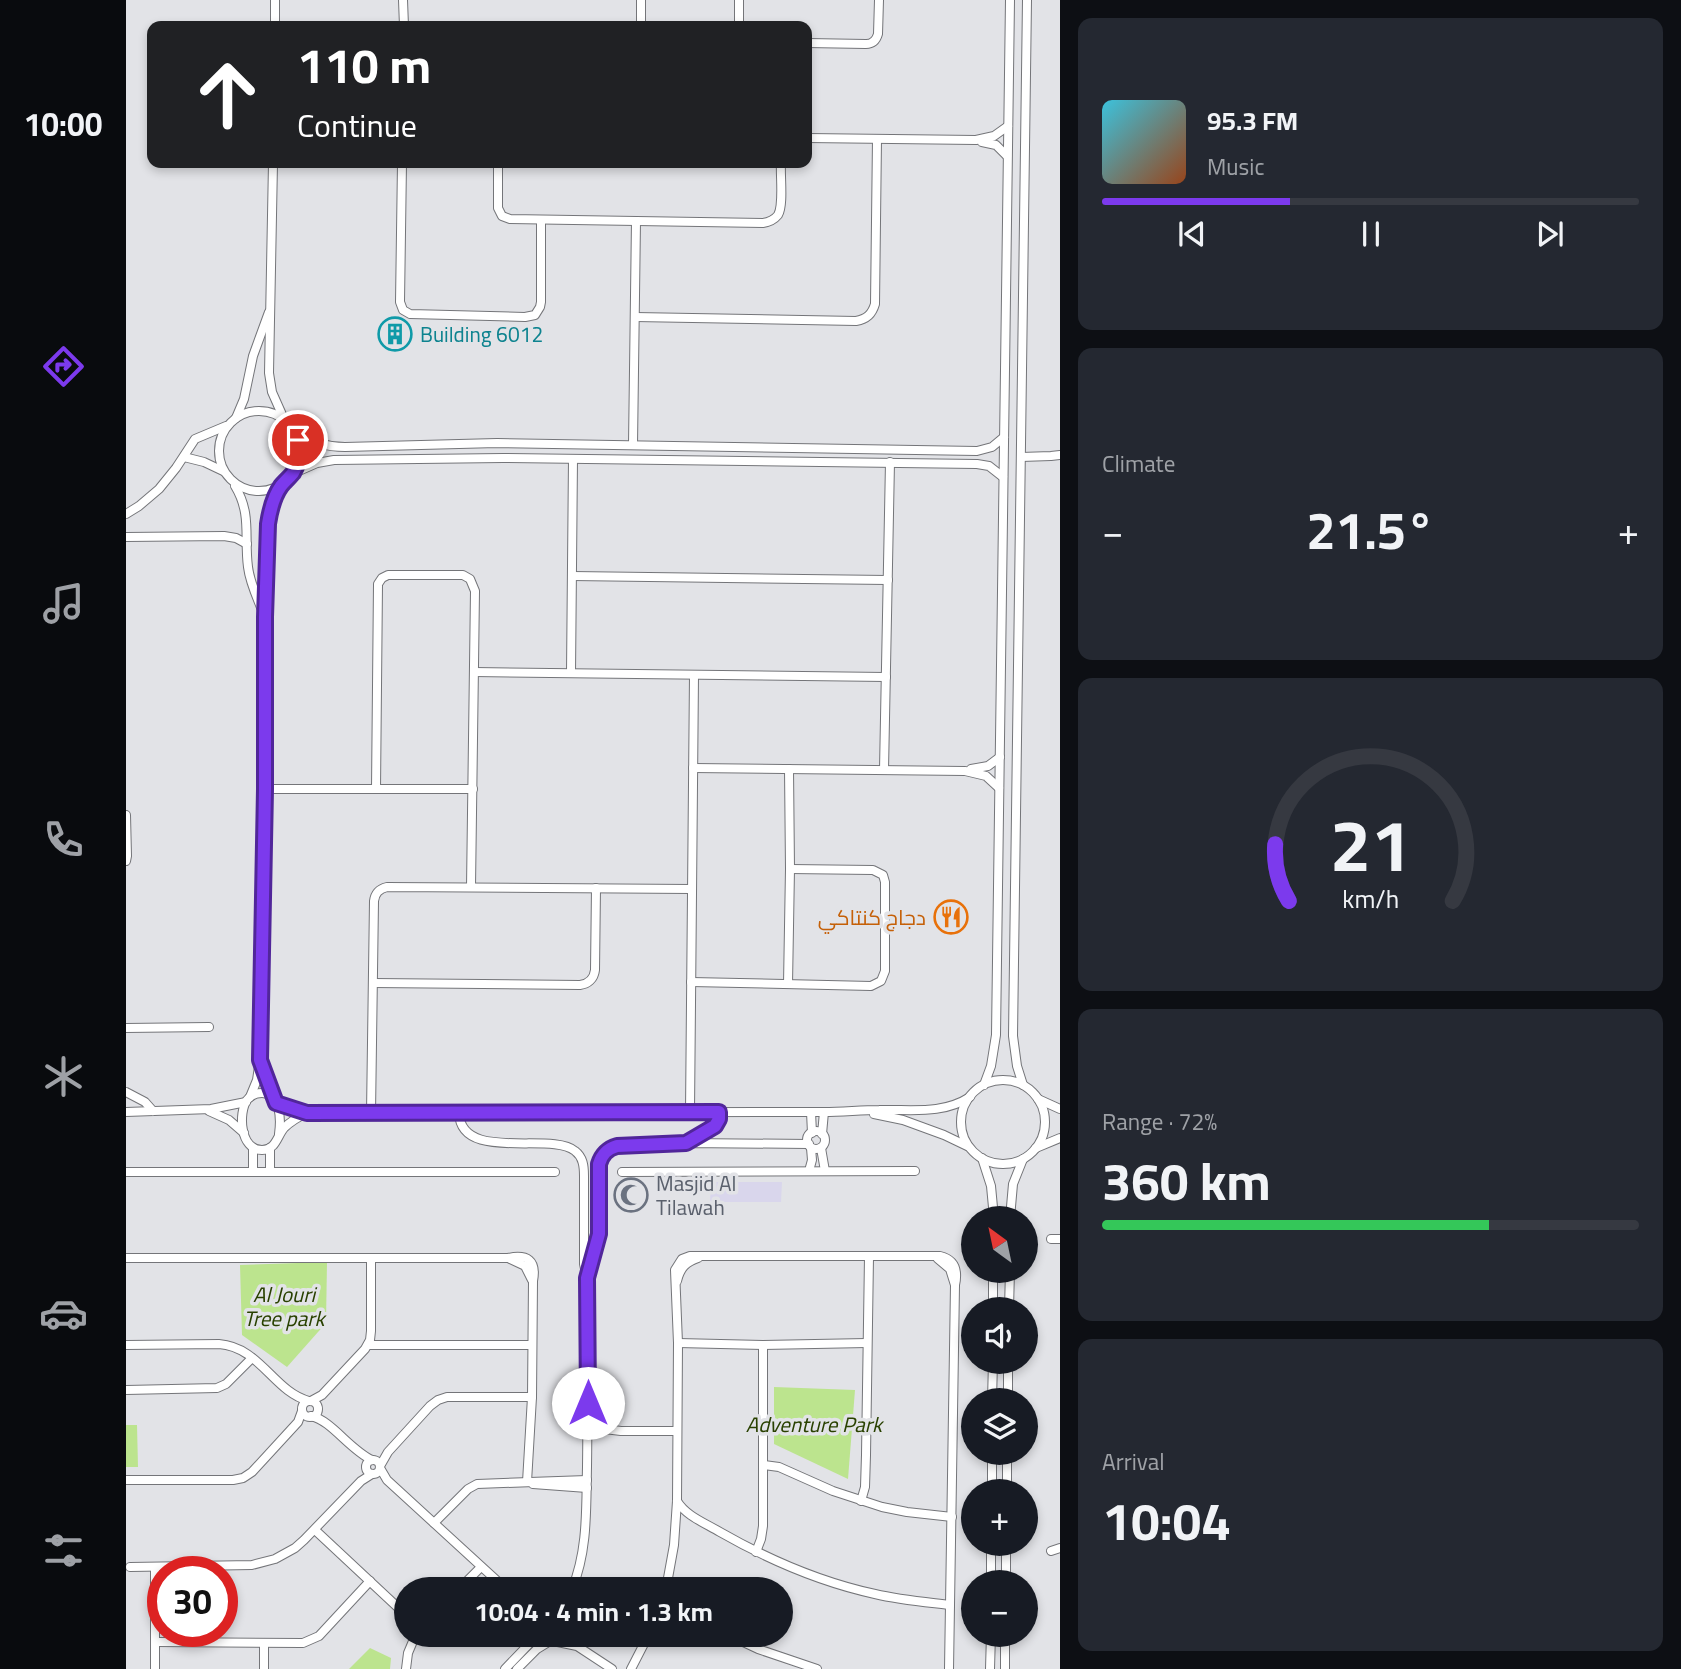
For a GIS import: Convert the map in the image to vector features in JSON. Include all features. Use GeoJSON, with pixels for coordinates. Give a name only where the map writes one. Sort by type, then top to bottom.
{"type":"FeatureCollection","features":[{"type":"Feature","properties":{"kind":"street"},"geometry":{"type":"LineString","coordinates":[[275,0],[275,21]]}},
{"type":"Feature","properties":{"kind":"street"},"geometry":{"type":"LineString","coordinates":[[403,0],[404,21]]}},
{"type":"Feature","properties":{"kind":"street"},"geometry":{"type":"LineString","coordinates":[[641,0],[641,21]]}},
{"type":"Feature","properties":{"kind":"street"},"geometry":{"type":"LineString","coordinates":[[739,0],[739,21]]}},
{"type":"Feature","properties":{"kind":"street"},"geometry":{"type":"LineString","coordinates":[[812,43],[872,43],[878,34],[879,0]]}},
{"type":"Feature","properties":{"kind":"street"},"geometry":{"type":"LineString","coordinates":[[984,1085],[991,1066],[996,1035],[1010,0]]}},
{"type":"Feature","properties":{"kind":"street"},"geometry":{"type":"LineString","coordinates":[[1023,1085],[1013,1036],[1027,0]]}},
{"type":"Feature","properties":{"kind":"street"},"geometry":{"type":"LineString","coordinates":[[812,138],[976,140],[994,136],[1008,127]]}},
{"type":"Feature","properties":{"kind":"street"},"geometry":{"type":"LineString","coordinates":[[635,317],[856,321],[867,318],[875,304],[877,139]]}},
{"type":"Feature","properties":{"kind":"street"},"geometry":{"type":"LineString","coordinates":[[976,140],[996,145],[1007,156]]}},
{"type":"Feature","properties":{"kind":"street"},"geometry":{"type":"LineString","coordinates":[[273,168],[270,383],[274,402],[294,432],[299,457],[292,474],[282,485],[272,504],[268,524],[260,1060],[257,1080],[243,1117],[248,1144],[253,1148],[270,1148],[292,1121],[307,1113]]}},
{"type":"Feature","properties":{"kind":"street"},"geometry":{"type":"LineString","coordinates":[[402,168],[400,302],[403,310],[410,314],[535,315],[541,302],[541,221]]}},
{"type":"Feature","properties":{"kind":"street"},"geometry":{"type":"LineString","coordinates":[[498,168],[497,204],[499,212],[510,219],[768,222],[776,217],[780,209],[780,168]]}},
{"type":"Feature","properties":{"kind":"street"},"geometry":{"type":"LineString","coordinates":[[633,445],[636,221]]}},
{"type":"Feature","properties":{"kind":"street"},"geometry":{"type":"LineString","coordinates":[[236,418],[247,388],[259,338],[271,309]]}},
{"type":"Feature","properties":{"kind":"street"},"geometry":{"type":"LineString","coordinates":[[126,513],[159,489],[184,457],[194,439],[227,426],[243,414],[260,411],[284,419]]}},
{"type":"Feature","properties":{"kind":"street"},"geometry":{"type":"LineString","coordinates":[[223,471],[218,453],[219,443],[227,426]]}},
{"type":"Feature","properties":{"kind":"street"},"geometry":{"type":"LineString","coordinates":[[294,432],[315,442],[337,447],[497,443],[977,451],[992,447],[1004,438]]}},
{"type":"Feature","properties":{"kind":"street"},"geometry":{"type":"LineString","coordinates":[[1021,457],[1057,456]]}},
{"type":"Feature","properties":{"kind":"street"},"geometry":{"type":"LineString","coordinates":[[184,457],[223,471],[234,484],[243,502],[246,516],[250,578],[265,617]]}},
{"type":"Feature","properties":{"kind":"street"},"geometry":{"type":"LineString","coordinates":[[292,474],[308,466],[334,460],[573,458],[977,464],[989,466],[1003,477]]}},
{"type":"Feature","properties":{"kind":"street"},"geometry":{"type":"LineString","coordinates":[[571,673],[573,458]]}},
{"type":"Feature","properties":{"kind":"street"},"geometry":{"type":"LineString","coordinates":[[884,770],[890,462]]}},
{"type":"Feature","properties":{"kind":"street"},"geometry":{"type":"LineString","coordinates":[[234,484],[257,492],[282,485]]}},
{"type":"Feature","properties":{"kind":"street"},"geometry":{"type":"LineString","coordinates":[[126,537],[225,536],[247,544]]}},
{"type":"Feature","properties":{"kind":"street"},"geometry":{"type":"LineString","coordinates":[[376,789],[378,587],[382,578],[391,574],[458,574],[470,579],[475,591],[471,887]]}},
{"type":"Feature","properties":{"kind":"street"},"geometry":{"type":"LineString","coordinates":[[572,576],[888,580]]}},
{"type":"Feature","properties":{"kind":"street"},"geometry":{"type":"LineString","coordinates":[[474,672],[886,677]]}},
{"type":"Feature","properties":{"kind":"street"},"geometry":{"type":"LineString","coordinates":[[690,1112],[694,675]]}},
{"type":"Feature","properties":{"kind":"street"},"geometry":{"type":"LineString","coordinates":[[693,768],[965,771],[983,768],[1000,757]]}},
{"type":"Feature","properties":{"kind":"street"},"geometry":{"type":"LineString","coordinates":[[788,984],[789,769]]}},
{"type":"Feature","properties":{"kind":"street"},"geometry":{"type":"LineString","coordinates":[[965,771],[986,776],[999,788]]}},
{"type":"Feature","properties":{"kind":"street"},"geometry":{"type":"LineString","coordinates":[[265,789],[472,789]]}},
{"type":"Feature","properties":{"kind":"street"},"geometry":{"type":"LineString","coordinates":[[126,815],[126,861]]}},
{"type":"Feature","properties":{"kind":"street"},"geometry":{"type":"LineString","coordinates":[[691,982],[871,986],[881,981],[885,971],[883,874],[873,870],[790,869]]}},
{"type":"Feature","properties":{"kind":"street"},"geometry":{"type":"LineString","coordinates":[[371,1113],[374,901],[378,891],[387,887],[692,889]]}},
{"type":"Feature","properties":{"kind":"street"},"geometry":{"type":"LineString","coordinates":[[373,983],[584,985],[594,974],[596,888]]}},
{"type":"Feature","properties":{"kind":"street"},"geometry":{"type":"LineString","coordinates":[[126,1028],[209,1027]]}},
{"type":"Feature","properties":{"kind":"street"},"geometry":{"type":"LineString","coordinates":[[260,1060],[280,1118],[279,1134]]}},
{"type":"Feature","properties":{"kind":"street"},"geometry":{"type":"LineString","coordinates":[[126,1112],[220,1108],[255,1094],[266,1093],[275,1101],[307,1113],[935,1110],[957,1105],[984,1085],[1004,1080],[1023,1085],[1038,1099],[1060,1109]]}},
{"type":"Feature","properties":{"kind":"street"},"geometry":{"type":"LineString","coordinates":[[126,1092],[145,1102],[153,1111]]}},
{"type":"Feature","properties":{"kind":"street"},"geometry":{"type":"LineString","coordinates":[[970,1097],[962,1122],[970,1147]]}},
{"type":"Feature","properties":{"kind":"street"},"geometry":{"type":"LineString","coordinates":[[1036,1148],[1045,1124],[1044,1111],[1038,1099]]}},
{"type":"Feature","properties":{"kind":"street"},"geometry":{"type":"LineString","coordinates":[[203,1109],[221,1116],[244,1133]]}},
{"type":"Feature","properties":{"kind":"street"},"geometry":{"type":"LineString","coordinates":[[686,1143],[715,1126],[719,1112]]}},
{"type":"Feature","properties":{"kind":"street"},"geometry":{"type":"LineString","coordinates":[[811,1112],[812,1133]]}},
{"type":"Feature","properties":{"kind":"street"},"geometry":{"type":"LineString","coordinates":[[587,1278],[598,1239],[599,1177],[601,1159],[607,1150],[623,1145],[686,1143],[813,1147],[825,1141],[822,1134],[824,1112]]}},
{"type":"Feature","properties":{"kind":"street"},"geometry":{"type":"LineString","coordinates":[[836,1112],[895,1117],[970,1147],[982,1158],[1005,1164],[1023,1158],[1036,1148],[1060,1138]]}},
{"type":"Feature","properties":{"kind":"street"},"geometry":{"type":"LineString","coordinates":[[458,1113],[462,1126],[485,1141],[560,1145],[577,1152],[583,1162],[588,1430],[584,1547],[575,1577]]}},
{"type":"Feature","properties":{"kind":"street"},"geometry":{"type":"LineString","coordinates":[[822,1134],[812,1133],[808,1137],[825,1171]]}},
{"type":"Feature","properties":{"kind":"street"},"geometry":{"type":"LineString","coordinates":[[809,1171],[813,1147]]}},
{"type":"Feature","properties":{"kind":"street"},"geometry":{"type":"LineString","coordinates":[[253,1148],[253,1172]]}},
{"type":"Feature","properties":{"kind":"street"},"geometry":{"type":"LineString","coordinates":[[270,1148],[270,1172]]}},
{"type":"Feature","properties":{"kind":"street"},"geometry":{"type":"LineString","coordinates":[[982,1158],[992,1186],[993,1206]]}},
{"type":"Feature","properties":{"kind":"street"},"geometry":{"type":"LineString","coordinates":[[1011,1206],[1013,1184],[1023,1158]]}},
{"type":"Feature","properties":{"kind":"street"},"geometry":{"type":"LineString","coordinates":[[622,1172],[915,1171]]}},
{"type":"Feature","properties":{"kind":"street"},"geometry":{"type":"LineString","coordinates":[[126,1172],[555,1172]]}},
{"type":"Feature","properties":{"kind":"street"},"geometry":{"type":"LineString","coordinates":[[584,1176],[599,1177]]}},
{"type":"Feature","properties":{"kind":"street"},"geometry":{"type":"LineString","coordinates":[[585,1226],[592,1229],[599,1227]]}},
{"type":"Feature","properties":{"kind":"street"},"geometry":{"type":"LineString","coordinates":[[668,1577],[677,1501],[678,1343],[675,1270],[678,1262],[686,1257],[948,1258],[957,1274],[949,1669]]}},
{"type":"Feature","properties":{"kind":"street"},"geometry":{"type":"LineString","coordinates":[[861,1501],[865,1487],[869,1257]]}},
{"type":"Feature","properties":{"kind":"street"},"geometry":{"type":"LineString","coordinates":[[126,1258],[508,1258],[519,1262],[525,1266],[533,1281],[532,1397],[527,1482]]}},
{"type":"Feature","properties":{"kind":"street"},"geometry":{"type":"LineString","coordinates":[[314,1405],[368,1345],[371,1331],[371,1259]]}},
{"type":"Feature","properties":{"kind":"street"},"geometry":{"type":"LineString","coordinates":[[678,1343],[867,1343]]}},
{"type":"Feature","properties":{"kind":"street"},"geometry":{"type":"LineString","coordinates":[[126,1345],[226,1345],[241,1349],[296,1396],[314,1405],[322,1420]]}},
{"type":"Feature","properties":{"kind":"street"},"geometry":{"type":"LineString","coordinates":[[368,1345],[531,1345]]}},
{"type":"Feature","properties":{"kind":"street"},"geometry":{"type":"LineString","coordinates":[[757,1552],[762,1533],[764,1465],[763,1345]]}},
{"type":"Feature","properties":{"kind":"street"},"geometry":{"type":"LineString","coordinates":[[126,1390],[217,1388],[226,1384],[252,1358]]}},
{"type":"Feature","properties":{"kind":"street"},"geometry":{"type":"LineString","coordinates":[[296,1396],[306,1413],[322,1420],[492,1577]]}},
{"type":"Feature","properties":{"kind":"street"},"geometry":{"type":"LineString","coordinates":[[238,1566],[264,1563],[295,1548],[315,1531],[433,1402],[452,1396],[532,1397]]}},
{"type":"Feature","properties":{"kind":"street"},"geometry":{"type":"LineString","coordinates":[[306,1413],[304,1404],[314,1405]]}},
{"type":"Feature","properties":{"kind":"street"},"geometry":{"type":"LineString","coordinates":[[126,1480],[238,1480],[252,1472],[306,1413],[316,1413],[314,1405]]}},
{"type":"Feature","properties":{"kind":"street"},"geometry":{"type":"LineString","coordinates":[[588,1430],[677,1431]]}},
{"type":"Feature","properties":{"kind":"street"},"geometry":{"type":"LineString","coordinates":[[764,1465],[779,1467],[819,1486],[861,1501],[894,1510],[952,1517]]}},
{"type":"Feature","properties":{"kind":"street"},"geometry":{"type":"LineString","coordinates":[[434,1523],[465,1492],[477,1484],[587,1484]]}},
{"type":"Feature","properties":{"kind":"street"},"geometry":{"type":"LineString","coordinates":[[677,1501],[694,1517],[757,1552],[811,1576],[888,1597],[950,1605]]}},
{"type":"Feature","properties":{"kind":"street"},"geometry":{"type":"LineString","coordinates":[[676,1525],[694,1517]]}},
{"type":"Feature","properties":{"kind":"street"},"geometry":{"type":"LineString","coordinates":[[315,1531],[394,1604]]}},
{"type":"Feature","properties":{"kind":"street"},"geometry":{"type":"LineString","coordinates":[[130,1567],[147,1567]]}},
{"type":"Feature","properties":{"kind":"street"},"geometry":{"type":"LineString","coordinates":[[471,1577],[481,1567]]}},
{"type":"Feature","properties":{"kind":"street"},"geometry":{"type":"LineString","coordinates":[[238,1643],[303,1643],[314,1639],[324,1632],[370,1581]]}},
{"type":"Feature","properties":{"kind":"street"},"geometry":{"type":"LineString","coordinates":[[264,1643],[264,1669]]}},
{"type":"Feature","properties":{"kind":"street"},"geometry":{"type":"LineString","coordinates":[[155,1669],[156,1647]]}},
{"type":"Feature","properties":{"kind":"street"},"geometry":{"type":"LineString","coordinates":[[406,1669],[411,1647]]}},
{"type":"Feature","properties":{"kind":"street"},"geometry":{"type":"LineString","coordinates":[[505,1669],[526,1647]]}},
{"type":"Feature","properties":{"kind":"street"},"geometry":{"type":"LineString","coordinates":[[517,1669],[542,1647]]}},
{"type":"Feature","properties":{"kind":"street"},"geometry":{"type":"LineString","coordinates":[[577,1647],[612,1669]]}},
{"type":"Feature","properties":{"kind":"street"},"geometry":{"type":"LineString","coordinates":[[631,1669],[642,1647]]}},
{"type":"Feature","properties":{"kind":"street"},"geometry":{"type":"LineString","coordinates":[[756,1647],[817,1669]]}},
{"type":"Feature","properties":{"kind":"street"},"geometry":{"type":"LineString","coordinates":[[990,1669],[991,1647]]}},
{"type":"Feature","properties":{"kind":"street"},"geometry":{"type":"LineString","coordinates":[[1005,1647],[1005,1669]]}},
{"type":"Feature","properties":{"kind":"shaded area"},"geometry":{"type":"Polygon","coordinates":[[[711,1182],[782,1182],[781,1202],[710,1202],[711,1182]]]}},
{"type":"Feature","properties":{"kind":"green space","name":"Al Jouri Tree park"},"geometry":{"type":"Polygon","coordinates":[[[327,1262],[326,1323],[287,1367],[242,1335],[240,1265],[327,1262]]]}},
{"type":"Feature","properties":{"kind":"green space","name":"Adventure Park"},"geometry":{"type":"Polygon","coordinates":[[[774,1387],[855,1390],[848,1479],[774,1444],[774,1387]]]}},
{"type":"Feature","properties":{"kind":"green space"},"geometry":{"type":"Polygon","coordinates":[[[126,1425],[137,1425],[138,1467],[126,1467],[126,1425]]]}},
{"type":"Feature","properties":{"kind":"green space"},"geometry":{"type":"Polygon","coordinates":[[[370,1648],[391,1658],[390,1669],[349,1669],[370,1648]]]}},
{"type":"Feature","properties":{"kind":"place","name":"Building 6012"},"geometry":{"type":"Point","coordinates":[395,334]}},
{"type":"Feature","properties":{"kind":"place","name":"دجاج كنتاكي"},"geometry":{"type":"Point","coordinates":[951,917]}},
{"type":"Feature","properties":{"kind":"place","name":"Masjid Al Tilawah"},"geometry":{"type":"Point","coordinates":[631,1195]}},
{"type":"Feature","properties":{"kind":"route"},"geometry":{"type":"LineString","coordinates":[[298,440],[299,457],[296,466],[276,494],[268,524],[260,1060],[276,1103],[307,1113],[719,1112],[715,1126],[686,1143],[617,1146],[607,1150],[601,1159],[599,1234],[587,1278],[588,1403]]}}]}
